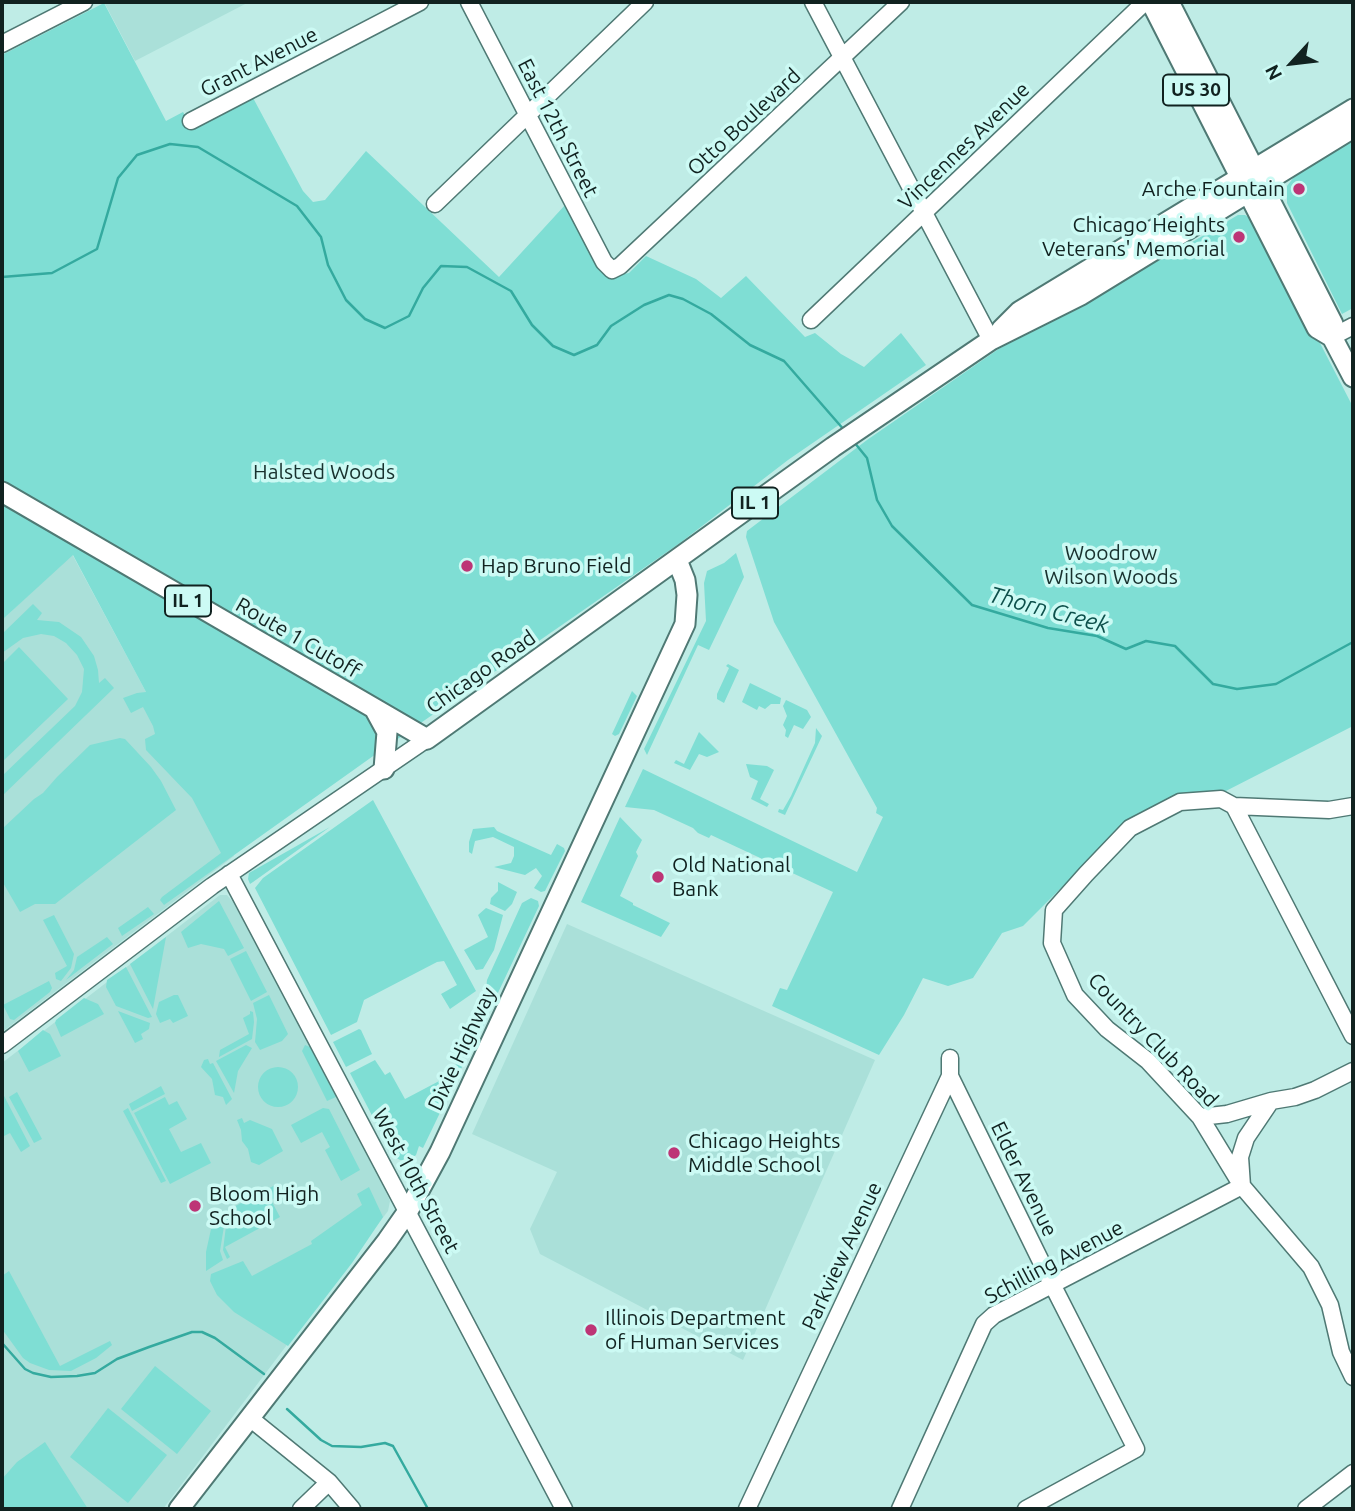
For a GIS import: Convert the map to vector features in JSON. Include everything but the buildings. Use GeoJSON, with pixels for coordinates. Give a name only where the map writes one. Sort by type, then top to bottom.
{"type":"FeatureCollection","features":[{"type":"Feature","properties":{"kind":"main road","name":"US 30"},"geometry":{"type":"LineString","coordinates":[[1151,2],[1252,181]]}},
{"type":"Feature","properties":{"kind":"main road","name":"US 30"},"geometry":{"type":"LineString","coordinates":[[1169,2],[1317,328],[1332,337],[1353,377]]}},
{"type":"Feature","properties":{"kind":"main road","name":"Chicago Road"},"geometry":{"type":"LineString","coordinates":[[1252,181],[1353,109]]}},
{"type":"Feature","properties":{"kind":"main road","name":"Chicago Road"},"geometry":{"type":"LineString","coordinates":[[426,739],[833,447],[991,341],[1020,311],[1252,181],[1353,128]]}},
{"type":"Feature","properties":{"kind":"main road","name":"Route 1 Cutoff"},"geometry":{"type":"LineString","coordinates":[[2,492],[426,739]]}},
{"type":"Feature","properties":{"kind":"main road","name":"Dixie Highway"},"geometry":{"type":"LineString","coordinates":[[180,1509],[408,1211],[440,1152],[685,624],[687,595],[685,580],[677,560]]}},
{"type":"Feature","properties":{"kind":"main road"},"geometry":{"type":"LineString","coordinates":[[375,709],[387,732],[383,769]]}},
{"type":"Feature","properties":{"kind":"street"},"geometry":{"type":"LineString","coordinates":[[2,44],[83,2]]}},
{"type":"Feature","properties":{"kind":"street","name":"Grant Avenue"},"geometry":{"type":"LineString","coordinates":[[191,121],[420,2]]}},
{"type":"Feature","properties":{"kind":"street","name":"East 12th Street"},"geometry":{"type":"LineString","coordinates":[[469,2],[604,262],[612,270]]}},
{"type":"Feature","properties":{"kind":"street"},"geometry":{"type":"LineString","coordinates":[[813,2],[991,341]]}},
{"type":"Feature","properties":{"kind":"street","name":"Otto Boulevard"},"geometry":{"type":"LineString","coordinates":[[612,270],[620,266],[901,2]]}},
{"type":"Feature","properties":{"kind":"street","name":"Vincennes Avenue"},"geometry":{"type":"LineString","coordinates":[[811,320],[1145,2]]}},
{"type":"Feature","properties":{"kind":"street"},"geometry":{"type":"LineString","coordinates":[[435,204],[642,3]]}},
{"type":"Feature","properties":{"kind":"street"},"geometry":{"type":"LineString","coordinates":[[1332,337],[1353,326]]}},
{"type":"Feature","properties":{"kind":"street","name":"Chicago Road"},"geometry":{"type":"LineString","coordinates":[[2,1045],[229,874],[426,739]]}},
{"type":"Feature","properties":{"kind":"street","name":"Country Club Road"},"geometry":{"type":"LineString","coordinates":[[1234,806],[1221,799],[1180,802],[1130,828],[1054,909],[1052,943],[1075,995],[1107,1029],[1147,1061],[1200,1117],[1242,1186],[1311,1266],[1330,1305],[1340,1352],[1353,1377]]}},
{"type":"Feature","properties":{"kind":"street"},"geometry":{"type":"LineString","coordinates":[[1353,806],[1329,810],[1234,806],[1353,1036]]}},
{"type":"Feature","properties":{"kind":"street","name":"West 10th Street"},"geometry":{"type":"LineString","coordinates":[[229,874],[564,1509]]}},
{"type":"Feature","properties":{"kind":"street","name":"Parkview Avenue"},"geometry":{"type":"LineString","coordinates":[[747,1509],[950,1076],[950,1058]]}},
{"type":"Feature","properties":{"kind":"street"},"geometry":{"type":"LineString","coordinates":[[1200,1117],[1227,1114],[1315,1090],[1353,1071]]}},
{"type":"Feature","properties":{"kind":"street","name":"Elder Avenue"},"geometry":{"type":"LineString","coordinates":[[950,1076],[1136,1449],[1026,1509]]}},
{"type":"Feature","properties":{"kind":"street"},"geometry":{"type":"LineString","coordinates":[[1242,1186],[1240,1157],[1246,1138],[1271,1101]]}},
{"type":"Feature","properties":{"kind":"street","name":"Schilling Avenue"},"geometry":{"type":"LineString","coordinates":[[900,1509],[984,1324],[994,1315],[1242,1186]]}},
{"type":"Feature","properties":{"kind":"street"},"geometry":{"type":"LineString","coordinates":[[251,1419],[329,1482],[352,1509]]}},
{"type":"Feature","properties":{"kind":"street"},"geometry":{"type":"LineString","coordinates":[[1306,1509],[1353,1473]]}},
{"type":"Feature","properties":{"kind":"street"},"geometry":{"type":"LineString","coordinates":[[301,1509],[329,1482]]}},
{"type":"Feature","properties":{"kind":"shaded area"},"geometry":{"type":"Polygon","coordinates":[[[104,2],[249,2],[135,61],[104,2]]]}},
{"type":"Feature","properties":{"kind":"shaded area"},"geometry":{"type":"Polygon","coordinates":[[[72,554],[234,856],[2,1032],[2,620],[72,554]]]}},
{"type":"Feature","properties":{"kind":"shaded area","name":"Bloom High School"},"geometry":{"type":"Polygon","coordinates":[[[220,895],[227,895],[233,902],[385,1190],[390,1201],[388,1211],[163,1509],[2,1509],[2,1063],[220,895]]]}},
{"type":"Feature","properties":{"kind":"shaded area","name":"Chicago Heights Middle School"},"geometry":{"type":"Polygon","coordinates":[[[567,924],[875,1060],[743,1360],[540,1254],[530,1229],[557,1172],[472,1134],[567,924]]]}},
{"type":"Feature","properties":{"kind":"green space","name":"Halsted Woods"},"geometry":{"type":"Polygon","coordinates":[[[104,3],[166,121],[183,112],[192,127],[252,96],[303,191],[313,202],[325,200],[366,151],[499,277],[566,204],[614,276],[629,273],[646,256],[696,279],[721,298],[746,276],[805,337],[815,333],[841,354],[864,367],[901,333],[926,365],[788,460],[680,543],[164,905],[160,900],[162,897],[221,853],[192,798],[146,750],[145,739],[155,734],[153,726],[143,707],[131,713],[123,698],[146,692],[73,555],[2,620],[2,55],[104,3]]]}},
{"type":"Feature","properties":{"kind":"green space"},"geometry":{"type":"Polygon","coordinates":[[[1353,138],[1353,308],[1342,314],[1287,203],[1287,186],[1294,177],[1353,138]]]}},
{"type":"Feature","properties":{"kind":"green space","name":"Woodrow Wilson Woods"},"geometry":{"type":"Polygon","coordinates":[[[1238,215],[1245,215],[1258,223],[1353,407],[1353,726],[1220,794],[1182,797],[1083,866],[1023,926],[1002,933],[973,978],[948,986],[923,978],[879,1055],[772,1006],[780,988],[787,990],[833,892],[711,835],[709,838],[698,833],[693,828],[654,810],[625,807],[643,769],[857,872],[883,817],[876,813],[877,808],[774,622],[746,537],[747,531],[867,440],[1000,348],[1238,215]]]}},
{"type":"Feature","properties":{"kind":"green space"},"geometry":{"type":"Polygon","coordinates":[[[736,553],[744,577],[709,650],[698,645],[647,755],[644,749],[706,621],[704,583],[707,571],[724,563],[736,553]]]}},
{"type":"Feature","properties":{"kind":"green space"},"geometry":{"type":"Polygon","coordinates":[[[33,604],[42,613],[37,620],[59,622],[81,637],[94,656],[99,683],[105,678],[114,688],[2,796],[2,776],[75,706],[82,692],[84,669],[77,655],[66,643],[54,636],[41,634],[23,638],[2,653],[2,634],[33,604]]]}},
{"type":"Feature","properties":{"kind":"green space"},"geometry":{"type":"Polygon","coordinates":[[[19,647],[68,699],[2,762],[2,664],[19,647]]]}},
{"type":"Feature","properties":{"kind":"green space"},"geometry":{"type":"Polygon","coordinates":[[[728,664],[739,670],[724,703],[717,699],[717,694],[729,668],[726,666],[728,664]]]}},
{"type":"Feature","properties":{"kind":"green space"},"geometry":{"type":"Polygon","coordinates":[[[750,683],[781,698],[780,704],[771,704],[765,709],[759,706],[757,710],[742,702],[750,683]]]}},
{"type":"Feature","properties":{"kind":"green space"},"geometry":{"type":"Polygon","coordinates":[[[632,691],[637,696],[619,734],[615,736],[612,734],[632,691]]]}},
{"type":"Feature","properties":{"kind":"green space"},"geometry":{"type":"Polygon","coordinates":[[[786,700],[807,710],[811,717],[803,729],[794,725],[788,738],[783,725],[787,716],[783,706],[786,700]]]}},
{"type":"Feature","properties":{"kind":"green space"},"geometry":{"type":"Polygon","coordinates":[[[816,728],[822,736],[785,815],[778,812],[779,809],[783,810],[791,796],[815,743],[816,728]]]}},
{"type":"Feature","properties":{"kind":"green space"},"geometry":{"type":"Polygon","coordinates":[[[699,732],[719,752],[707,757],[699,754],[690,770],[674,763],[676,760],[684,764],[699,732]]]}},
{"type":"Feature","properties":{"kind":"green space"},"geometry":{"type":"Polygon","coordinates":[[[125,739],[151,767],[176,810],[55,904],[35,904],[20,912],[2,881],[2,829],[43,793],[90,745],[125,739]]]}},
{"type":"Feature","properties":{"kind":"green space"},"geometry":{"type":"Polygon","coordinates":[[[746,764],[767,766],[774,770],[760,799],[769,804],[767,807],[751,799],[758,781],[750,777],[746,764]]]}},
{"type":"Feature","properties":{"kind":"green space"},"geometry":{"type":"Polygon","coordinates":[[[373,800],[476,991],[450,1009],[441,994],[457,985],[444,961],[437,962],[364,1000],[357,1022],[331,1035],[255,888],[263,878],[373,800]]]}},
{"type":"Feature","properties":{"kind":"green space"},"geometry":{"type":"Polygon","coordinates":[[[620,817],[642,840],[636,852],[638,856],[620,896],[670,923],[661,937],[581,902],[620,817]]]}},
{"type":"Feature","properties":{"kind":"green space"},"geometry":{"type":"Polygon","coordinates":[[[330,827],[250,884],[249,873],[330,827]]]}},
{"type":"Feature","properties":{"kind":"green space"},"geometry":{"type":"Polygon","coordinates":[[[494,827],[497,831],[551,855],[557,844],[564,848],[565,851],[545,891],[534,888],[542,876],[536,868],[525,875],[494,867],[511,863],[514,847],[493,837],[475,841],[472,854],[469,852],[473,829],[494,827]]]}},
{"type":"Feature","properties":{"kind":"green space"},"geometry":{"type":"Polygon","coordinates":[[[498,882],[517,892],[512,904],[505,911],[490,904],[491,898],[498,891],[498,882]]]}},
{"type":"Feature","properties":{"kind":"green space"},"geometry":{"type":"Polygon","coordinates":[[[531,898],[538,901],[539,906],[493,999],[486,990],[487,980],[522,903],[531,898]]]}},
{"type":"Feature","properties":{"kind":"green space"},"geometry":{"type":"Polygon","coordinates":[[[219,901],[244,948],[228,956],[224,949],[201,944],[188,948],[181,932],[219,901]]]}},
{"type":"Feature","properties":{"kind":"green space"},"geometry":{"type":"Polygon","coordinates":[[[148,907],[154,914],[122,936],[118,928],[148,907]]]}},
{"type":"Feature","properties":{"kind":"green space"},"geometry":{"type":"Polygon","coordinates":[[[486,908],[503,915],[494,950],[483,969],[476,970],[464,950],[488,937],[478,915],[486,908]]]}},
{"type":"Feature","properties":{"kind":"green space"},"geometry":{"type":"Polygon","coordinates":[[[54,915],[74,954],[71,968],[61,981],[56,979],[55,973],[67,966],[43,920],[54,915]]]}},
{"type":"Feature","properties":{"kind":"green space"},"geometry":{"type":"Polygon","coordinates":[[[107,937],[113,944],[66,980],[74,970],[77,957],[107,937]]]}},
{"type":"Feature","properties":{"kind":"green space"},"geometry":{"type":"Polygon","coordinates":[[[166,937],[153,1009],[130,964],[166,937]]]}},
{"type":"Feature","properties":{"kind":"green space"},"geometry":{"type":"Polygon","coordinates":[[[246,951],[267,992],[251,1001],[230,959],[246,951]]]}},
{"type":"Feature","properties":{"kind":"green space"},"geometry":{"type":"Polygon","coordinates":[[[126,967],[152,1017],[148,1018],[116,1006],[106,987],[107,980],[126,967]]]}},
{"type":"Feature","properties":{"kind":"green space"},"geometry":{"type":"Polygon","coordinates":[[[49,981],[52,988],[50,992],[14,1020],[10,1019],[3,1005],[49,981]]]}},
{"type":"Feature","properties":{"kind":"green space"},"geometry":{"type":"Polygon","coordinates":[[[178,995],[188,1016],[173,1023],[170,1019],[160,1023],[156,1014],[159,1002],[178,995]]]}},
{"type":"Feature","properties":{"kind":"green space"},"geometry":{"type":"Polygon","coordinates":[[[269,995],[288,1034],[282,1041],[260,1050],[255,1042],[257,1019],[253,1003],[269,995]]]}},
{"type":"Feature","properties":{"kind":"green space"},"geometry":{"type":"Polygon","coordinates":[[[84,998],[98,1004],[104,1014],[61,1037],[56,1020],[84,998]]]}},
{"type":"Feature","properties":{"kind":"green space"},"geometry":{"type":"Polygon","coordinates":[[[118,1011],[150,1023],[149,1029],[141,1034],[143,1039],[135,1043],[118,1011]]]}},
{"type":"Feature","properties":{"kind":"green space"},"geometry":{"type":"Polygon","coordinates":[[[250,1011],[253,1012],[254,1022],[252,1039],[219,1057],[220,1050],[249,1034],[243,1018],[250,1014],[250,1011]]]}},
{"type":"Feature","properties":{"kind":"green space"},"geometry":{"type":"Polygon","coordinates":[[[485,1014],[487,1018],[469,1055],[456,1053],[467,1029],[478,1029],[485,1014]]]}},
{"type":"Feature","properties":{"kind":"green space"},"geometry":{"type":"Polygon","coordinates":[[[359,1029],[372,1054],[346,1067],[333,1042],[359,1029]]]}},
{"type":"Feature","properties":{"kind":"green space"},"geometry":{"type":"Polygon","coordinates":[[[43,1030],[50,1034],[61,1056],[29,1072],[18,1051],[43,1030]]]}},
{"type":"Feature","properties":{"kind":"green space"},"geometry":{"type":"Polygon","coordinates":[[[246,1045],[252,1048],[238,1071],[234,1093],[216,1061],[246,1045]]]}},
{"type":"Feature","properties":{"kind":"green space"},"geometry":{"type":"Polygon","coordinates":[[[305,1045],[310,1047],[336,1097],[327,1101],[302,1051],[305,1045]]]}},
{"type":"Feature","properties":{"kind":"green space"},"geometry":{"type":"Polygon","coordinates":[[[208,1059],[210,1064],[213,1063],[232,1099],[226,1105],[223,1097],[215,1095],[212,1079],[201,1067],[204,1060],[208,1059]]]}},
{"type":"Feature","properties":{"kind":"green space"},"geometry":{"type":"Polygon","coordinates":[[[375,1060],[385,1075],[390,1072],[405,1099],[443,1079],[451,1066],[463,1065],[423,1148],[419,1146],[416,1155],[409,1161],[393,1156],[350,1073],[375,1060]]]}},
{"type":"Feature","properties":{"kind":"green space"},"geometry":{"type":"Polygon","coordinates":[[[278,1067],[286,1068],[292,1073],[297,1079],[297,1095],[292,1101],[286,1106],[278,1107],[270,1106],[264,1101],[259,1095],[258,1087],[259,1079],[264,1073],[270,1068],[278,1067]]]}},
{"type":"Feature","properties":{"kind":"green space"},"geometry":{"type":"Polygon","coordinates":[[[161,1086],[165,1094],[132,1111],[129,1104],[161,1086]]]}},
{"type":"Feature","properties":{"kind":"green space"},"geometry":{"type":"Polygon","coordinates":[[[2,1092],[30,1146],[21,1152],[10,1133],[2,1137],[2,1092]]]}},
{"type":"Feature","properties":{"kind":"green space"},"geometry":{"type":"Polygon","coordinates":[[[17,1092],[42,1139],[34,1143],[9,1097],[17,1092]]]}},
{"type":"Feature","properties":{"kind":"green space"},"geometry":{"type":"Polygon","coordinates":[[[165,1097],[169,1105],[177,1101],[187,1119],[169,1129],[181,1152],[201,1143],[211,1163],[170,1184],[134,1113],[165,1097]]]}},
{"type":"Feature","properties":{"kind":"green space"},"geometry":{"type":"Polygon","coordinates":[[[128,1108],[166,1181],[161,1183],[123,1111],[128,1108]]]}},
{"type":"Feature","properties":{"kind":"green space"},"geometry":{"type":"Polygon","coordinates":[[[323,1108],[329,1109],[360,1170],[341,1181],[325,1150],[330,1147],[322,1132],[301,1143],[291,1125],[323,1108]]]}},
{"type":"Feature","properties":{"kind":"green space"},"geometry":{"type":"Polygon","coordinates":[[[242,1118],[244,1123],[250,1120],[272,1129],[283,1151],[259,1165],[251,1162],[237,1120],[242,1118]]]}},
{"type":"Feature","properties":{"kind":"green space"},"geometry":{"type":"Polygon","coordinates":[[[279,1183],[284,1193],[271,1200],[280,1217],[225,1247],[230,1257],[227,1259],[223,1250],[228,1210],[279,1183]]]}},
{"type":"Feature","properties":{"kind":"green space"},"geometry":{"type":"Polygon","coordinates":[[[369,1187],[383,1217],[352,1263],[288,1346],[234,1312],[217,1295],[210,1281],[211,1274],[243,1261],[252,1276],[312,1244],[311,1241],[362,1205],[357,1194],[369,1187]]]}},
{"type":"Feature","properties":{"kind":"green space"},"geometry":{"type":"Polygon","coordinates":[[[221,1223],[224,1226],[220,1251],[223,1260],[206,1271],[206,1252],[211,1229],[221,1223]]]}},
{"type":"Feature","properties":{"kind":"green space"},"geometry":{"type":"Polygon","coordinates":[[[9,1271],[60,1366],[110,1341],[112,1345],[96,1358],[71,1371],[49,1370],[23,1358],[2,1329],[2,1276],[9,1271]]]}},
{"type":"Feature","properties":{"kind":"green space"},"geometry":{"type":"Polygon","coordinates":[[[155,1366],[211,1411],[177,1454],[121,1409],[155,1366]]]}},
{"type":"Feature","properties":{"kind":"green space"},"geometry":{"type":"Polygon","coordinates":[[[108,1408],[167,1455],[128,1503],[70,1457],[108,1408]]]}},
{"type":"Feature","properties":{"kind":"green space"},"geometry":{"type":"Polygon","coordinates":[[[45,1442],[88,1509],[2,1509],[2,1479],[17,1462],[45,1442]]]}},
{"type":"Feature","properties":{"kind":"waterway","name":"Thorn Creek"},"geometry":{"type":"LineString","coordinates":[[2,277],[52,273],[97,249],[118,178],[137,155],[170,144],[198,147],[297,206],[321,237],[328,265],[346,300],[365,319],[385,328],[409,316],[423,288],[441,266],[467,267],[511,291],[532,325],[553,346],[574,355],[597,345],[611,326],[644,305],[669,295],[683,299],[711,314],[750,345],[784,361],[845,431]]}},
{"type":"Feature","properties":{"kind":"waterway","name":"Thorn Creek"},"geometry":{"type":"LineString","coordinates":[[854,442],[867,458],[877,500],[892,526],[972,605],[1048,628],[1097,636],[1126,649],[1146,641],[1175,646],[1213,684],[1237,689],[1276,684],[1353,642]]}},
{"type":"Feature","properties":{"kind":"waterway"},"geometry":{"type":"LineString","coordinates":[[2,1343],[25,1369],[33,1373],[51,1377],[77,1376],[95,1373],[117,1359],[149,1347],[192,1332],[202,1332],[215,1338],[264,1374]]}},
{"type":"Feature","properties":{"kind":"waterway"},"geometry":{"type":"LineString","coordinates":[[287,1409],[321,1440],[332,1446],[361,1447],[385,1443],[393,1446],[428,1509]]}},
{"type":"Feature","properties":{"kind":"place","name":"Arche Fountain"},"geometry":{"type":"Point","coordinates":[1299,189]}},
{"type":"Feature","properties":{"kind":"place","name":"Chicago Heights Veterans' Memorial"},"geometry":{"type":"Point","coordinates":[1239,237]}},
{"type":"Feature","properties":{"kind":"place","name":"Hap Bruno Field"},"geometry":{"type":"Point","coordinates":[467,566]}},
{"type":"Feature","properties":{"kind":"place","name":"Old National Bank"},"geometry":{"type":"Point","coordinates":[658,877]}},
{"type":"Feature","properties":{"kind":"place","name":"Chicago Heights Middle School"},"geometry":{"type":"Point","coordinates":[674,1153]}},
{"type":"Feature","properties":{"kind":"place","name":"Bloom High School"},"geometry":{"type":"Point","coordinates":[195,1206]}},
{"type":"Feature","properties":{"kind":"place","name":"Illinois Department of Human Services"},"geometry":{"type":"Point","coordinates":[591,1330]}}]}
